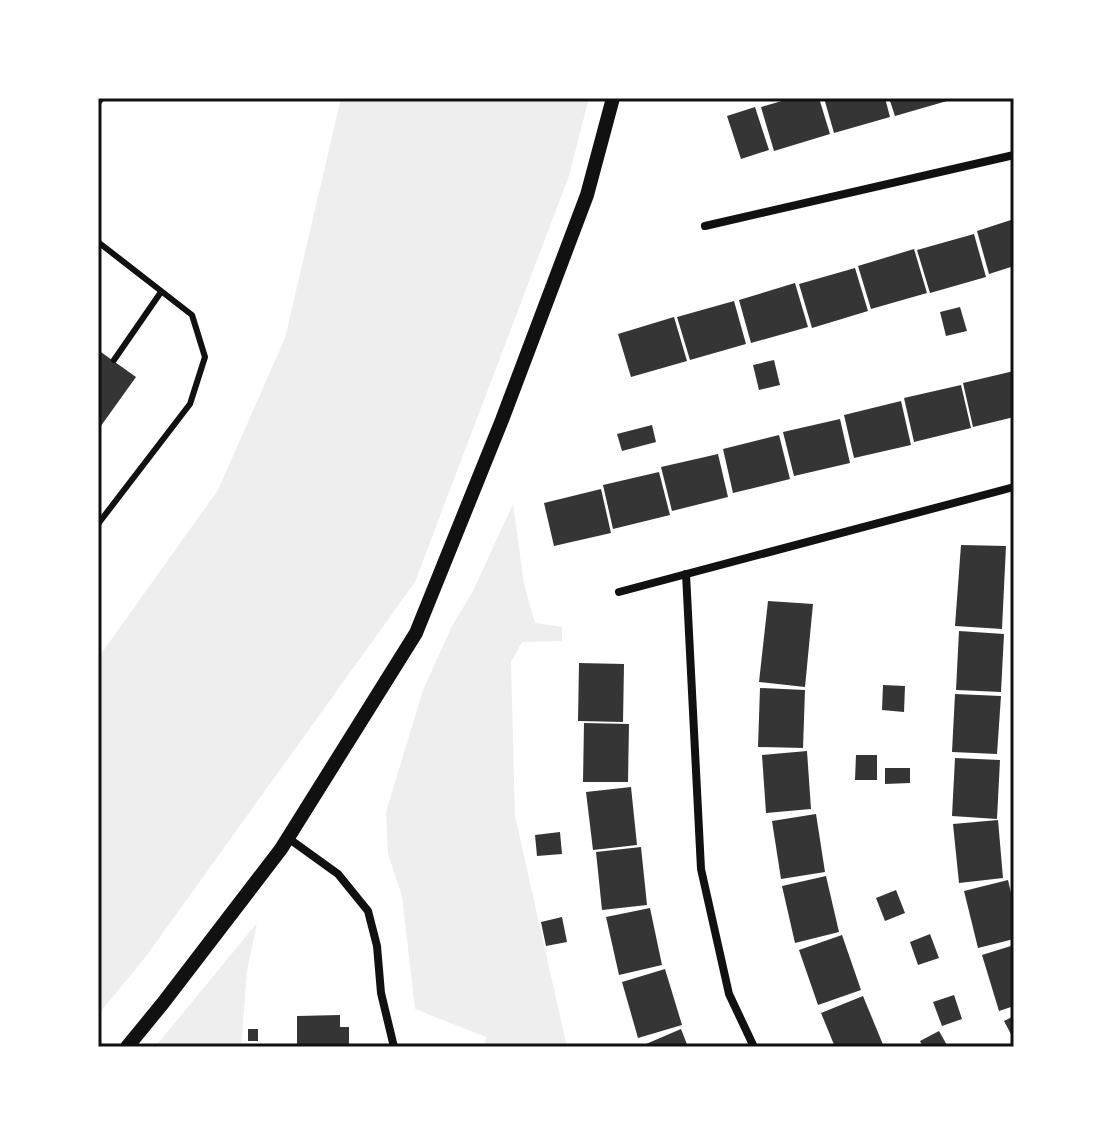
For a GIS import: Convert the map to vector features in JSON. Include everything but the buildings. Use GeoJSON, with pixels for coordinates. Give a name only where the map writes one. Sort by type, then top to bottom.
{"type":"FeatureCollection","features":[{"type":"Feature","properties":{"kind":"street"},"geometry":{"type":"LineString","coordinates":[[127,1047],[288,838],[416,633],[502,420],[587,195],[613,98]]}},
{"type":"Feature","properties":{"kind":"street"},"geometry":{"type":"LineString","coordinates":[[705,226],[1014,155]]}},
{"type":"Feature","properties":{"kind":"street"},"geometry":{"type":"LineString","coordinates":[[619,592],[1014,487]]}},
{"type":"Feature","properties":{"kind":"street"},"geometry":{"type":"LineString","coordinates":[[686,574],[701,869],[729,994],[754,1047]]}},
{"type":"Feature","properties":{"kind":"street"},"geometry":{"type":"LineString","coordinates":[[288,838],[338,874],[368,911],[377,946],[381,993],[394,1047]]}},
{"type":"Feature","properties":{"kind":"lane"},"geometry":{"type":"LineString","coordinates":[[98,242],[192,315],[205,357],[190,404],[98,524]]}},
{"type":"Feature","properties":{"kind":"lane"},"geometry":{"type":"LineString","coordinates":[[114,360],[161,292]]}},
{"type":"Feature","properties":{"kind":"shaded area"},"geometry":{"type":"Polygon","coordinates":[[[341,98],[589,98],[569,176],[415,582],[147,955],[98,1015],[98,658],[218,490],[285,338],[341,98]]]}},
{"type":"Feature","properties":{"kind":"shaded area"},"geometry":{"type":"Polygon","coordinates":[[[513,504],[524,584],[535,623],[562,627],[562,641],[522,642],[511,662],[515,816],[567,1047],[485,1047],[486,1037],[415,1009],[402,896],[388,854],[386,812],[423,690],[513,504]]]}},
{"type":"Feature","properties":{"kind":"shaded area"},"geometry":{"type":"Polygon","coordinates":[[[257,923],[247,971],[241,1047],[155,1047],[257,923]]]}}]}
